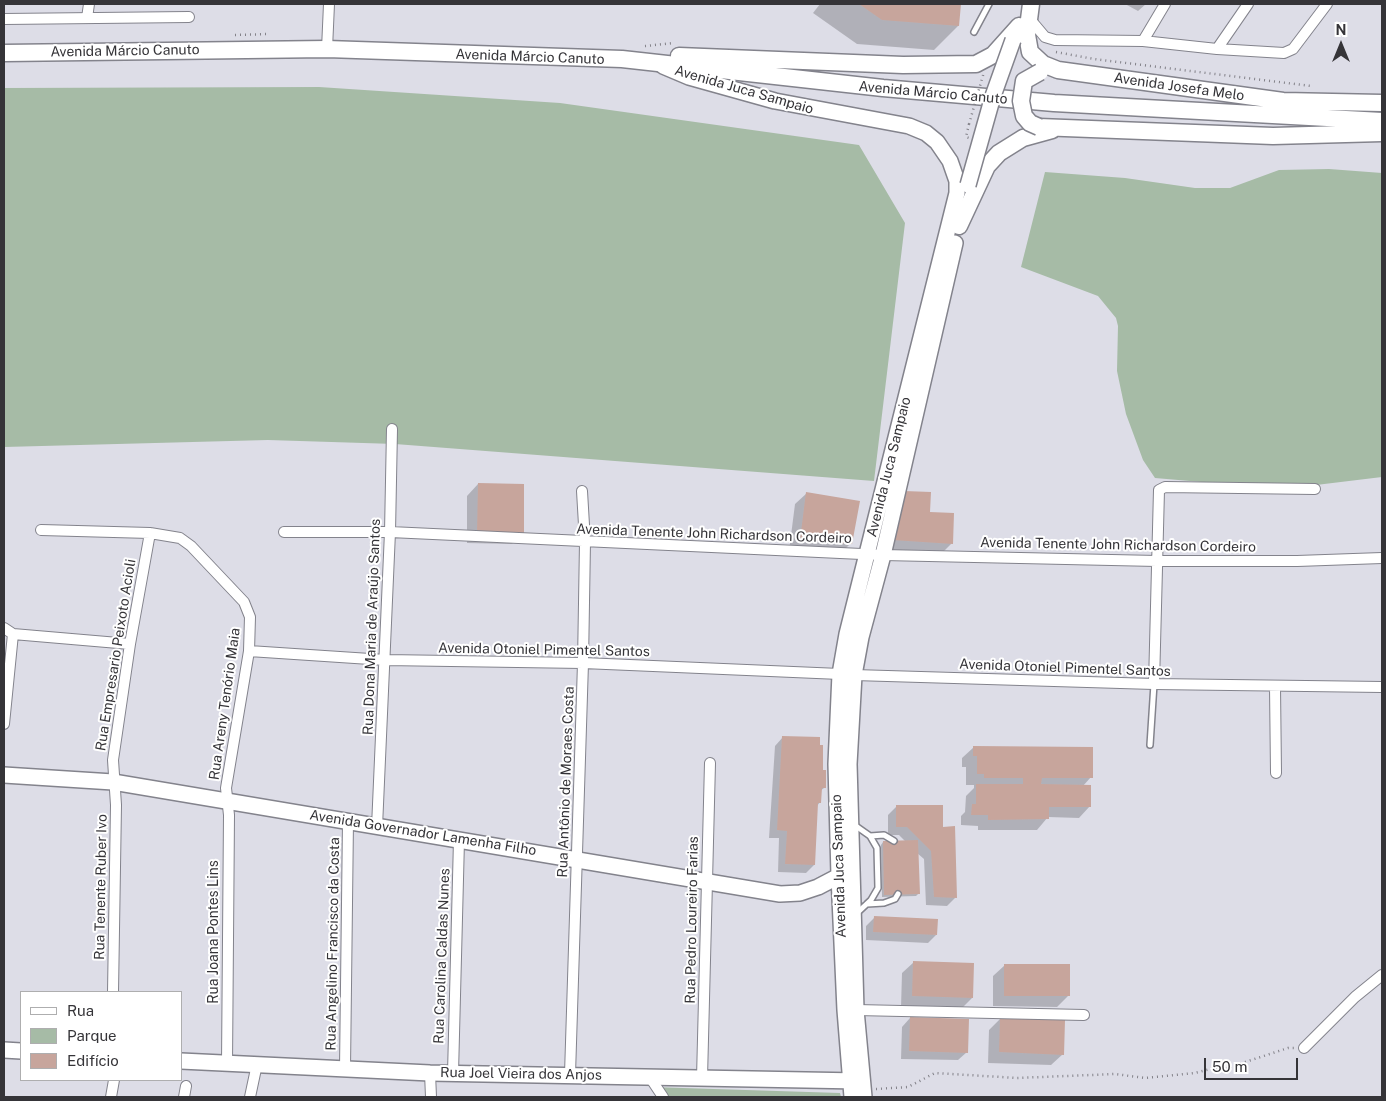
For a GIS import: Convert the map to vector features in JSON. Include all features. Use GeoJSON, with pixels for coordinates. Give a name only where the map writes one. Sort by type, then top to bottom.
{"type":"FeatureCollection","features":[{"type":"Feature","properties":{"kind":"main road"},"geometry":{"type":"LineString","coordinates":[[622,59],[697,55],[903,64],[976,64],[993,55],[1024,19]]}},
{"type":"Feature","properties":{"kind":"main road","name":"Avenida Josefa Melo"},"geometry":{"type":"LineString","coordinates":[[1024,19],[1030,52],[1043,64],[1058,70],[1282,101],[1382,103]]}},
{"type":"Feature","properties":{"kind":"main road","name":"Avenida Juca Sampaio"},"geometry":{"type":"LineString","coordinates":[[858,1090],[839,876],[836,764],[847,675],[861,637],[883,555],[968,185],[993,96],[1024,19]]}},
{"type":"Feature","properties":{"kind":"main road","name":"Avenida Márcio Canuto"},"geometry":{"type":"LineString","coordinates":[[4,53],[327,49],[622,59],[883,88],[1054,103]]}},
{"type":"Feature","properties":{"kind":"main road","name":"Avenida Juca Sampaio"},"geometry":{"type":"LineString","coordinates":[[652,62],[689,77],[774,101],[909,126],[926,133],[937,142],[950,161],[957,181],[956,193],[847,634],[858,1090]]}},
{"type":"Feature","properties":{"kind":"main road"},"geometry":{"type":"LineString","coordinates":[[1058,70],[1040,72],[1024,81],[1021,101],[1024,116],[1030,123],[1047,128],[1273,136],[1382,133]]}},
{"type":"Feature","properties":{"kind":"main road","name":"Avenida Josefa Melo"},"geometry":{"type":"LineString","coordinates":[[1054,103],[1382,121]]}},
{"type":"Feature","properties":{"kind":"main road"},"geometry":{"type":"LineString","coordinates":[[958,226],[987,166],[999,153],[1023,138],[1047,128]]}},
{"type":"Feature","properties":{"kind":"main road","name":"Avenida Governador Lamenha Filho"},"geometry":{"type":"LineString","coordinates":[[4,775],[114,782],[707,882],[787,893],[800,893],[818,887],[839,876]]}},
{"type":"Feature","properties":{"kind":"main road"},"geometry":{"type":"LineString","coordinates":[[4,1050],[20,1051]]}},
{"type":"Feature","properties":{"kind":"main road","name":"Rua Joel Vieira dos Anjos"},"geometry":{"type":"LineString","coordinates":[[182,1060],[430,1073],[570,1074],[702,1078],[858,1090]]}},
{"type":"Feature","properties":{"kind":"street"},"geometry":{"type":"LineString","coordinates":[[87,18],[89,4]]}},
{"type":"Feature","properties":{"kind":"street"},"geometry":{"type":"LineString","coordinates":[[327,49],[328,4]]}},
{"type":"Feature","properties":{"kind":"street"},"geometry":{"type":"LineString","coordinates":[[1143,41],[1165,4]]}},
{"type":"Feature","properties":{"kind":"street"},"geometry":{"type":"LineString","coordinates":[[1217,49],[1248,4]]}},
{"type":"Feature","properties":{"kind":"street"},"geometry":{"type":"LineString","coordinates":[[1024,19],[1044,36],[1055,40],[1143,41],[1217,49],[1289,52],[1327,4]]}},
{"type":"Feature","properties":{"kind":"street"},"geometry":{"type":"LineString","coordinates":[[4,19],[189,16]]}},
{"type":"Feature","properties":{"kind":"street","name":"Rua Dona Maria de Araújo Santos"},"geometry":{"type":"LineString","coordinates":[[377,827],[390,532],[392,429]]}},
{"type":"Feature","properties":{"kind":"street"},"geometry":{"type":"LineString","coordinates":[[1154,684],[1159,490],[1165,487],[1315,489]]}},
{"type":"Feature","properties":{"kind":"street","name":"Rua Antônio de Moraes Costa"},"geometry":{"type":"LineString","coordinates":[[570,1074],[583,663],[585,542],[582,491]]}},
{"type":"Feature","properties":{"kind":"street","name":"Rua Areny Tenório Maia"},"geometry":{"type":"LineString","coordinates":[[41,530],[169,534],[180,538],[191,546],[244,602],[250,617],[249,651],[226,788],[227,801]]}},
{"type":"Feature","properties":{"kind":"street","name":"Avenida Tenente John Richardson Cordeiro"},"geometry":{"type":"LineString","coordinates":[[284,532],[390,532],[883,555],[1157,561],[1298,561],[1382,558]]}},
{"type":"Feature","properties":{"kind":"street","name":"Rua Empresario Peixoto Acioli"},"geometry":{"type":"LineString","coordinates":[[114,782],[113,760],[130,644],[150,533]]}},
{"type":"Feature","properties":{"kind":"street"},"geometry":{"type":"LineString","coordinates":[[4,628],[13,634],[130,644]]}},
{"type":"Feature","properties":{"kind":"street"},"geometry":{"type":"LineString","coordinates":[[4,724],[13,634]]}},
{"type":"Feature","properties":{"kind":"street","name":"Avenida Otoniel Pimentel Santos"},"geometry":{"type":"LineString","coordinates":[[249,651],[385,660],[583,663],[847,675],[1275,687],[1382,687]]}},
{"type":"Feature","properties":{"kind":"street"},"geometry":{"type":"LineString","coordinates":[[1275,687],[1276,773]]}},
{"type":"Feature","properties":{"kind":"street","name":"Rua Pedro Loureiro Farias"},"geometry":{"type":"LineString","coordinates":[[702,1078],[710,763]]}},
{"type":"Feature","properties":{"kind":"street","name":"Rua Tenente Ruber Ivo"},"geometry":{"type":"LineString","coordinates":[[113,991],[116,805],[114,782]]}},
{"type":"Feature","properties":{"kind":"street","name":"Rua Joana Pontes Lins"},"geometry":{"type":"LineString","coordinates":[[227,801],[228,1063]]}},
{"type":"Feature","properties":{"kind":"street","name":"Rua Angelino Francisco da Costa"},"geometry":{"type":"LineString","coordinates":[[345,1068],[348,821]]}},
{"type":"Feature","properties":{"kind":"street","name":"Rua Carolina Caldas Nunes"},"geometry":{"type":"LineString","coordinates":[[453,1073],[459,840]]}},
{"type":"Feature","properties":{"kind":"street"},"geometry":{"type":"LineString","coordinates":[[1304,1048],[1355,997],[1382,975]]}},
{"type":"Feature","properties":{"kind":"street"},"geometry":{"type":"LineString","coordinates":[[856,1010],[1084,1014]]}},
{"type":"Feature","properties":{"kind":"street"},"geometry":{"type":"LineString","coordinates":[[250,1097],[256,1064]]}},
{"type":"Feature","properties":{"kind":"street"},"geometry":{"type":"LineString","coordinates":[[430,1073],[431,1097]]}},
{"type":"Feature","properties":{"kind":"street"},"geometry":{"type":"LineString","coordinates":[[649,1076],[663,1097]]}},
{"type":"Feature","properties":{"kind":"street"},"geometry":{"type":"LineString","coordinates":[[112,1097],[114,1081]]}},
{"type":"Feature","properties":{"kind":"street"},"geometry":{"type":"LineString","coordinates":[[184,1097],[186,1086]]}},
{"type":"Feature","properties":{"kind":"lane"},"geometry":{"type":"LineString","coordinates":[[974,32],[989,4]]}},
{"type":"Feature","properties":{"kind":"lane"},"geometry":{"type":"LineString","coordinates":[[1150,744],[1154,684]]}},
{"type":"Feature","properties":{"kind":"lane"},"geometry":{"type":"LineString","coordinates":[[852,823],[870,836],[877,848],[878,888],[867,904],[854,915]]}},
{"type":"Feature","properties":{"kind":"lane"},"geometry":{"type":"LineString","coordinates":[[870,836],[884,835],[894,841]]}},
{"type":"Feature","properties":{"kind":"lane"},"geometry":{"type":"LineString","coordinates":[[867,904],[884,903],[895,899],[898,894]]}},
{"type":"Feature","properties":{"kind":"path"},"geometry":{"type":"LineString","coordinates":[[1053,50],[1094,59],[1319,87]]}},
{"type":"Feature","properties":{"kind":"path"},"geometry":{"type":"LineString","coordinates":[[966,137],[984,72]]}},
{"type":"Feature","properties":{"kind":"path"},"geometry":{"type":"LineString","coordinates":[[858,1090],[908,1086],[935,1073],[1018,1078],[1115,1074],[1145,1078],[1224,1068],[1288,1048],[1304,1048]]}},
{"type":"Feature","properties":{"kind":"green space"},"geometry":{"type":"Polygon","coordinates":[[[319,87],[560,103],[859,145],[905,223],[874,481],[395,444],[268,440],[4,447],[4,88],[319,87]]]}},
{"type":"Feature","properties":{"kind":"green space"},"geometry":{"type":"Polygon","coordinates":[[[1329,169],[1382,173],[1382,477],[1283,489],[1155,478],[1143,460],[1126,414],[1117,371],[1118,326],[1116,318],[1098,296],[1021,267],[1045,172],[1125,178],[1195,188],[1230,188],[1279,170],[1329,169]]]}},
{"type":"Feature","properties":{"kind":"green space"},"geometry":{"type":"Polygon","coordinates":[[[651,1087],[840,1093],[841,1097],[659,1097],[651,1087]]]}},
{"type":"Feature","properties":{"kind":"building"},"geometry":{"type":"Polygon","coordinates":[[[859,4],[961,4],[959,26],[882,20],[859,4]]]}},
{"type":"Feature","properties":{"kind":"building"},"geometry":{"type":"Polygon","coordinates":[[[478,483],[524,484],[524,533],[477,533],[478,483]]]}},
{"type":"Feature","properties":{"kind":"building"},"geometry":{"type":"Polygon","coordinates":[[[904,491],[931,492],[930,512],[954,513],[953,544],[892,540],[904,491]]]}},
{"type":"Feature","properties":{"kind":"building"},"geometry":{"type":"Polygon","coordinates":[[[806,492],[860,501],[852,544],[800,540],[806,492]]]}},
{"type":"Feature","properties":{"kind":"building"},"geometry":{"type":"Polygon","coordinates":[[[782,736],[820,737],[820,745],[823,745],[823,770],[826,770],[826,788],[822,788],[821,803],[818,803],[815,865],[785,864],[787,831],[777,830],[782,736]]]}},
{"type":"Feature","properties":{"kind":"building"},"geometry":{"type":"Polygon","coordinates":[[[973,746],[1093,747],[1093,778],[1042,778],[1041,784],[1091,785],[1091,807],[1049,807],[1049,819],[988,820],[988,815],[971,815],[972,804],[976,804],[976,784],[1023,784],[1023,778],[984,778],[984,774],[977,774],[977,756],[973,756],[973,746]]]}},
{"type":"Feature","properties":{"kind":"building"},"geometry":{"type":"Polygon","coordinates":[[[896,805],[943,805],[943,827],[955,826],[957,898],[934,897],[931,851],[907,827],[896,827],[896,805]]]}},
{"type":"Feature","properties":{"kind":"building"},"geometry":{"type":"Polygon","coordinates":[[[918,840],[920,894],[884,895],[883,841],[918,840]]]}},
{"type":"Feature","properties":{"kind":"building"},"geometry":{"type":"Polygon","coordinates":[[[874,916],[938,919],[937,935],[873,932],[874,916]]]}},
{"type":"Feature","properties":{"kind":"building"},"geometry":{"type":"Polygon","coordinates":[[[913,961],[974,963],[973,998],[912,996],[913,961]]]}},
{"type":"Feature","properties":{"kind":"building"},"geometry":{"type":"Polygon","coordinates":[[[1004,964],[1070,964],[1070,996],[1004,996],[1004,964]]]}},
{"type":"Feature","properties":{"kind":"building"},"geometry":{"type":"Polygon","coordinates":[[[910,1017],[969,1019],[968,1053],[909,1051],[910,1017]]]}},
{"type":"Feature","properties":{"kind":"building"},"geometry":{"type":"Polygon","coordinates":[[[1000,1017],[1065,1020],[1064,1055],[999,1052],[1000,1017]]]}}]}
